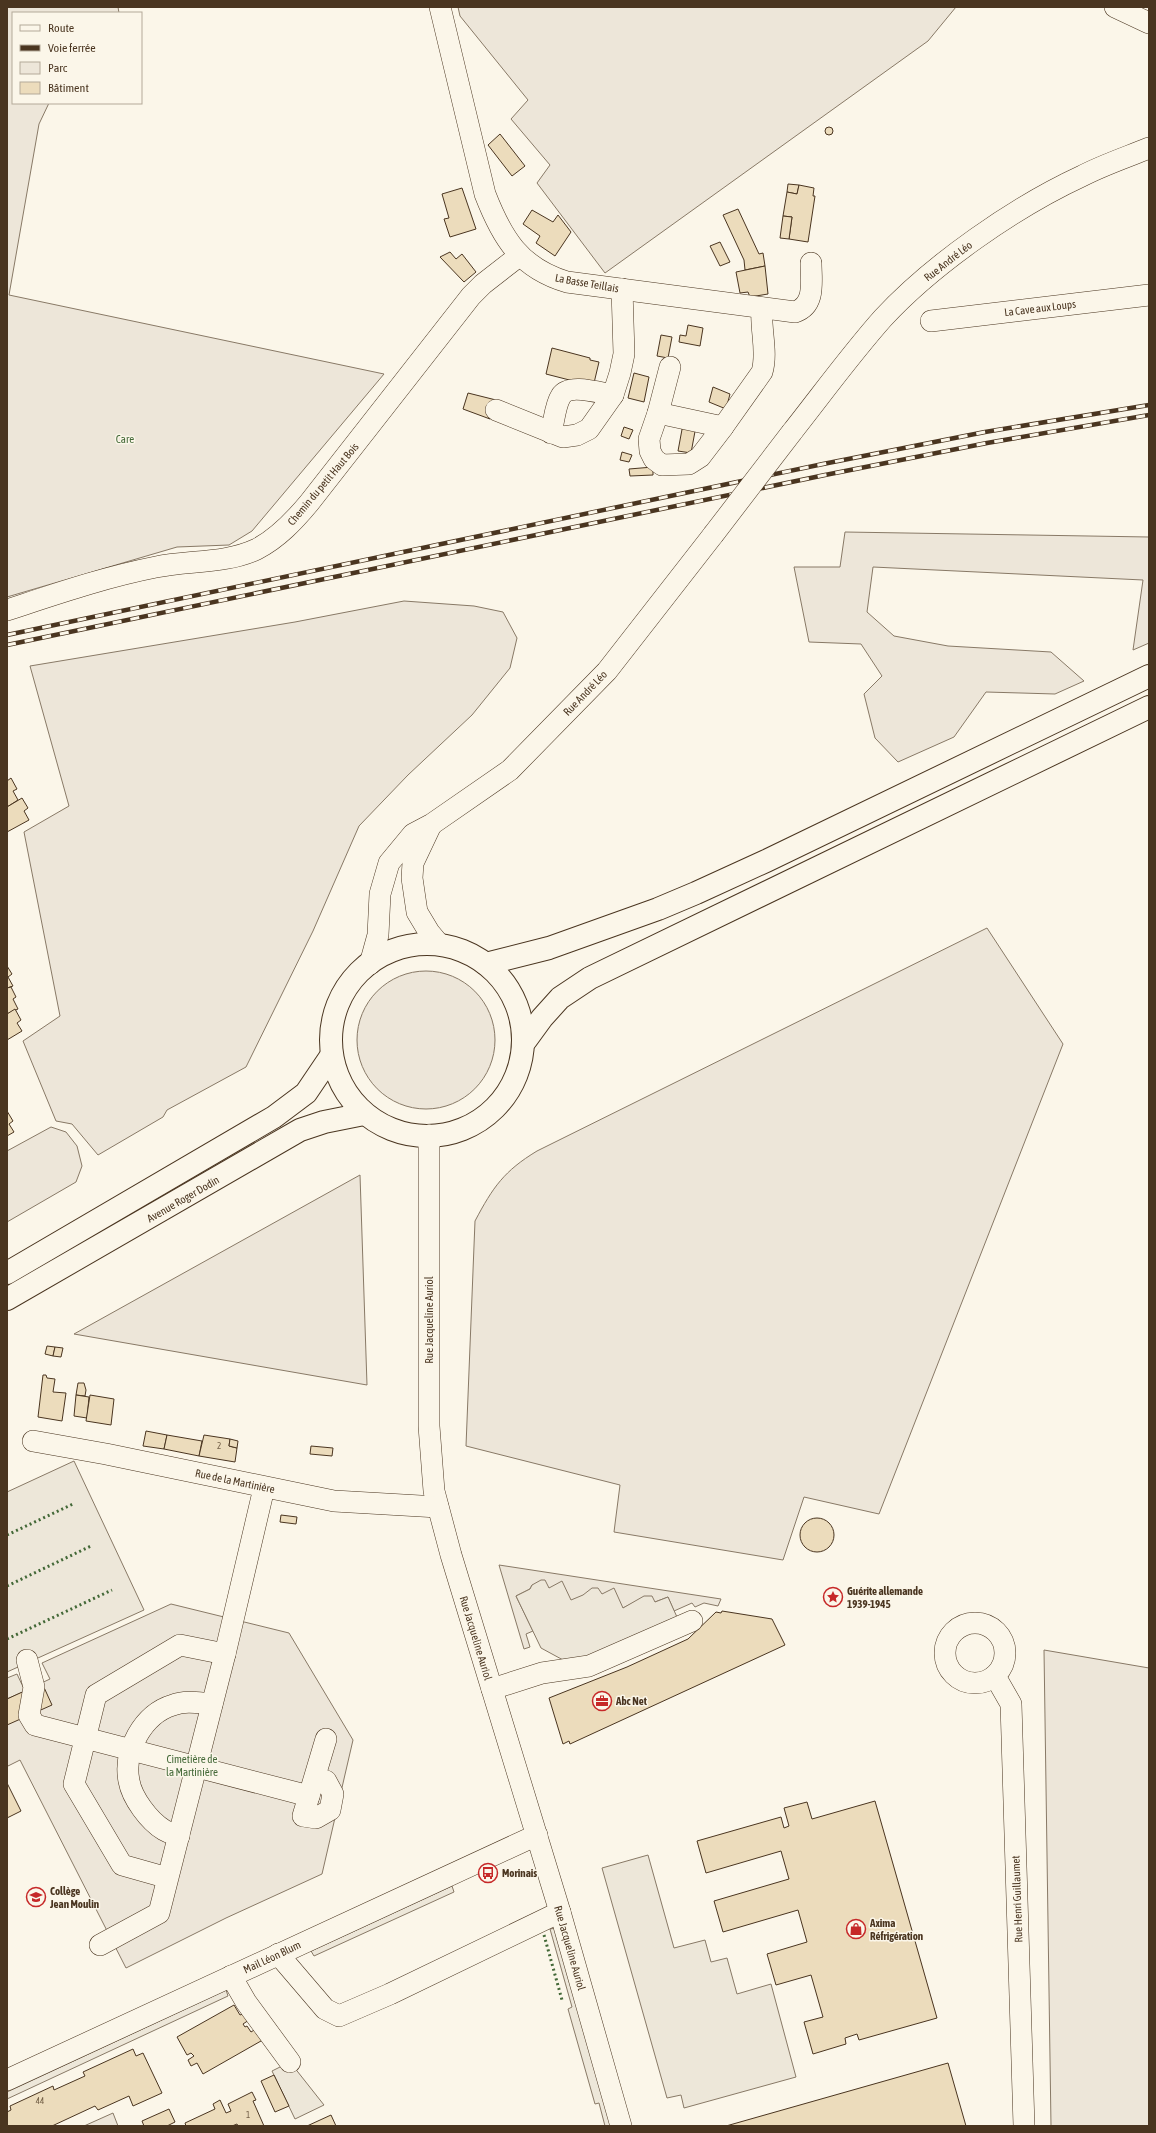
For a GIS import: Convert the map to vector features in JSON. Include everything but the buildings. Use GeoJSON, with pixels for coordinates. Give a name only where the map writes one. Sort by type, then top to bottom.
{"type":"FeatureCollection","features":[{"type":"Feature","properties":{"kind":"main road"},"geometry":{"type":"LineString","coordinates":[[486,964],[549,948],[658,909],[696,893],[766,861],[1149,676]]}},
{"type":"Feature","properties":{"kind":"main road"},"geometry":{"type":"LineString","coordinates":[[526,1040],[542,1018],[560,998],[590,978],[1149,707]]}},
{"type":"Feature","properties":{"kind":"main road"},"geometry":{"type":"LineString","coordinates":[[439,944],[473,956],[486,964],[502,981],[514,999],[526,1040],[523,1061],[510,1091],[488,1115],[460,1129],[430,1135],[389,1129],[364,1114],[342,1085],[331,1056],[330,1031],[334,1003],[353,976],[394,950],[413,945],[439,944]]}},
{"type":"Feature","properties":{"kind":"main road"},"geometry":{"type":"LineString","coordinates":[[7,1272],[274,1118],[306,1093],[331,1056]]}},
{"type":"Feature","properties":{"kind":"main road","name":"Avenue Roger Dodin"},"geometry":{"type":"LineString","coordinates":[[7,1299],[300,1130],[324,1122],[364,1114]]}},
{"type":"Feature","properties":{"kind":"street","name":"La Basse Teillais"},"geometry":{"type":"LineString","coordinates":[[440,7],[485,194],[502,233],[520,256],[541,272],[567,282],[795,312],[806,306],[811,292],[811,264]]}},
{"type":"Feature","properties":{"kind":"street"},"geometry":{"type":"LineString","coordinates":[[1115,7],[1149,23]]}},
{"type":"Feature","properties":{"kind":"street","name":"Rue André Léo"},"geometry":{"type":"LineString","coordinates":[[370,964],[378,935],[380,894],[389,863],[413,834],[432,824],[510,770],[606,672],[792,432],[883,318],[908,294],[964,247],[1027,206],[1081,176],[1149,148]]}},
{"type":"Feature","properties":{"kind":"street","name":"Chemin du petit Haut Bois"},"geometry":{"type":"LineString","coordinates":[[7,610],[133,572],[157,567],[219,560],[245,554],[269,542],[287,527],[309,503],[471,296],[483,284],[520,256]]}},
{"type":"Feature","properties":{"kind":"street"},"geometry":{"type":"LineString","coordinates":[[496,410],[563,437],[577,436],[588,428],[613,395],[624,354],[622,289]]}},
{"type":"Feature","properties":{"kind":"street","name":"La Cave aux Loups"},"geometry":{"type":"LineString","coordinates":[[931,321],[1149,295]]}},
{"type":"Feature","properties":{"kind":"street"},"geometry":{"type":"LineString","coordinates":[[670,367],[658,413],[648,439],[650,451],[654,459],[662,465],[689,464],[700,457],[762,372],[764,363],[760,322],[762,308]]}},
{"type":"Feature","properties":{"kind":"street"},"geometry":{"type":"LineString","coordinates":[[551,432],[561,396],[566,391],[573,389],[613,395]]}},
{"type":"Feature","properties":{"kind":"street"},"geometry":{"type":"LineString","coordinates":[[658,413],[723,427]]}},
{"type":"Feature","properties":{"kind":"street","name":"Rue André Léo"},"geometry":{"type":"LineString","coordinates":[[432,824],[413,863],[412,878],[417,912],[429,932],[439,944]]}},
{"type":"Feature","properties":{"kind":"street","name":"Rue Jacqueline Auriol"},"geometry":{"type":"LineString","coordinates":[[430,1135],[429,1426],[431,1466],[438,1507],[520,1787],[537,1835],[560,1912],[621,2126]]}},
{"type":"Feature","properties":{"kind":"street","name":"Rue de la Martinière"},"geometry":{"type":"LineString","coordinates":[[33,1441],[106,1454],[264,1488],[334,1501],[438,1507]]}},
{"type":"Feature","properties":{"kind":"street"},"geometry":{"type":"LineString","coordinates":[[100,1945],[159,1913],[225,1654],[264,1488]]}},
{"type":"Feature","properties":{"kind":"street"},"geometry":{"type":"LineString","coordinates":[[492,1689],[542,1672],[589,1666],[692,1621]]}},
{"type":"Feature","properties":{"kind":"street"},"geometry":{"type":"LineString","coordinates":[[168,1878],[122,1865],[74,1784],[96,1695],[180,1645],[225,1654]]}},
{"type":"Feature","properties":{"kind":"street"},"geometry":{"type":"LineString","coordinates":[[27,1660],[34,1686],[29,1715],[35,1726],[196,1768],[312,1787],[326,1739]]}},
{"type":"Feature","properties":{"kind":"street","name":"Rue Henri Guillaumet"},"geometry":{"type":"LineString","coordinates":[[995,1676],[1011,1704],[1024,2126]]}},
{"type":"Feature","properties":{"kind":"street"},"geometry":{"type":"LineString","coordinates":[[179,1836],[164,1830],[146,1812],[135,1797],[129,1781],[131,1751],[135,1738],[144,1725],[172,1705],[187,1702],[212,1704]]}},
{"type":"Feature","properties":{"kind":"street","name":"Mail Léon Blum"},"geometry":{"type":"LineString","coordinates":[[7,2080],[537,1835]]}},
{"type":"Feature","properties":{"kind":"street"},"geometry":{"type":"LineString","coordinates":[[278,1954],[325,2010],[339,2016],[390,1994],[560,1912]]}},
{"type":"Feature","properties":{"kind":"street"},"geometry":{"type":"LineString","coordinates":[[231,1976],[246,2002],[290,2062]]}},
{"type":"Feature","properties":{"kind":"green space","name":"Care"},"geometry":{"type":"Polygon","coordinates":[[[7,7],[118,7],[119,12],[12,12],[12,104],[49,104],[39,124],[9,295],[384,374],[252,531],[229,545],[177,547],[7,597],[7,7]]]}},
{"type":"Feature","properties":{"kind":"green space"},"geometry":{"type":"Polygon","coordinates":[[[458,7],[956,7],[928,41],[605,273],[537,183],[550,165],[511,119],[528,100],[460,16],[458,7]]]}},
{"type":"Feature","properties":{"kind":"green space"},"geometry":{"type":"Polygon","coordinates":[[[845,532],[1149,537],[1149,643],[1133,650],[1143,580],[873,567],[867,612],[894,636],[948,646],[1051,652],[1084,681],[1055,694],[986,692],[954,737],[898,762],[875,738],[864,694],[882,676],[861,644],[809,642],[794,567],[840,567],[845,532]]]}},
{"type":"Feature","properties":{"kind":"green space"},"geometry":{"type":"Polygon","coordinates":[[[404,601],[474,606],[503,612],[517,638],[510,668],[472,715],[408,775],[359,826],[313,931],[246,1067],[167,1110],[163,1117],[98,1155],[72,1124],[56,1121],[23,1041],[60,1016],[24,832],[69,806],[30,666],[295,622],[404,601]]]}},
{"type":"Feature","properties":{"kind":"green space"},"geometry":{"type":"Polygon","coordinates":[[[987,928],[1063,1044],[879,1514],[804,1497],[783,1560],[614,1532],[620,1485],[466,1446],[475,1221],[494,1189],[508,1173],[537,1151],[987,928]]]}},
{"type":"Feature","properties":{"kind":"green space"},"geometry":{"type":"Polygon","coordinates":[[[419,971],[433,971],[459,979],[475,991],[487,1007],[490,1014],[494,1027],[494,1053],[490,1066],[487,1073],[475,1089],[459,1101],[452,1104],[433,1109],[419,1109],[393,1101],[377,1089],[365,1073],[362,1066],[357,1047],[357,1033],[365,1007],[377,991],[393,979],[400,976],[419,971]]]}},
{"type":"Feature","properties":{"kind":"green space"},"geometry":{"type":"Polygon","coordinates":[[[51,1127],[66,1132],[77,1146],[82,1166],[76,1182],[7,1222],[7,1151],[51,1127]]]}},
{"type":"Feature","properties":{"kind":"green space"},"geometry":{"type":"Polygon","coordinates":[[[360,1175],[367,1385],[74,1334],[360,1175]]]}},
{"type":"Feature","properties":{"kind":"green space"},"geometry":{"type":"Polygon","coordinates":[[[499,1565],[721,1599],[718,1606],[704,1603],[695,1607],[692,1603],[674,1611],[668,1597],[655,1602],[635,1602],[623,1608],[609,1599],[598,1595],[587,1595],[571,1601],[549,1588],[532,1585],[530,1589],[516,1596],[533,1631],[526,1634],[530,1647],[524,1649],[499,1565]]]}},
{"type":"Feature","properties":{"kind":"green space","name":"Cimetière de la Martinière"},"geometry":{"type":"Polygon","coordinates":[[[171,1604],[289,1633],[353,1740],[322,1874],[226,1918],[126,1968],[20,1760],[8,1766],[7,1764],[7,1699],[50,1679],[42,1663],[171,1604]]]}},
{"type":"Feature","properties":{"kind":"green space"},"geometry":{"type":"Polygon","coordinates":[[[1044,1650],[1149,1668],[1149,2126],[1051,2126],[1044,1650]]]}},
{"type":"Feature","properties":{"kind":"green space"},"geometry":{"type":"Polygon","coordinates":[[[113,2113],[118,2126],[84,2126],[113,2113]]]}},
{"type":"Feature","properties":{"kind":"shaded area"},"geometry":{"type":"Polygon","coordinates":[[[74,1461],[144,1610],[7,1672],[7,1492],[74,1461]]]}},
{"type":"Feature","properties":{"kind":"shaded area"},"geometry":{"type":"Polygon","coordinates":[[[541,1580],[545,1580],[549,1588],[562,1581],[571,1600],[583,1595],[592,1588],[598,1588],[602,1594],[614,1588],[623,1608],[644,1596],[652,1596],[655,1602],[668,1597],[681,1626],[576,1667],[541,1648],[516,1596],[530,1589],[532,1585],[541,1580]]]}},
{"type":"Feature","properties":{"kind":"shaded area"},"geometry":{"type":"Polygon","coordinates":[[[17,1674],[25,1691],[7,1699],[7,1678],[17,1674]]]}},
{"type":"Feature","properties":{"kind":"shaded area"},"geometry":{"type":"Polygon","coordinates":[[[648,1855],[674,1948],[705,1940],[711,1962],[727,1958],[737,1994],[771,1984],[796,2077],[684,2108],[681,2095],[667,2098],[602,1868],[648,1855]]]}},
{"type":"Feature","properties":{"kind":"shaded area"},"geometry":{"type":"Polygon","coordinates":[[[452,1886],[454,1892],[314,1956],[311,1951],[452,1886]]]}},
{"type":"Feature","properties":{"kind":"shaded area"},"geometry":{"type":"Polygon","coordinates":[[[556,1928],[612,2126],[605,2126],[599,2103],[595,2104],[568,2009],[572,2007],[550,1929],[556,1928]]]}},
{"type":"Feature","properties":{"kind":"shaded area"},"geometry":{"type":"Polygon","coordinates":[[[226,1990],[228,1996],[7,2099],[7,2092],[226,1990]]]}},
{"type":"Feature","properties":{"kind":"shaded area"},"geometry":{"type":"Polygon","coordinates":[[[290,2062],[324,2105],[295,2119],[272,2071],[290,2062]]]}},
{"type":"Feature","properties":{"kind":"railway"},"geometry":{"type":"LineString","coordinates":[[7,635],[823,464],[985,432],[1149,405]]}},
{"type":"Feature","properties":{"kind":"railway"},"geometry":{"type":"LineString","coordinates":[[7,645],[825,475],[987,443],[1149,415]]}},
{"type":"Feature","properties":{"kind":"hedge"},"geometry":{"type":"LineString","coordinates":[[7,1535],[73,1504]]}},
{"type":"Feature","properties":{"kind":"hedge"},"geometry":{"type":"LineString","coordinates":[[7,1586],[91,1546]]}},
{"type":"Feature","properties":{"kind":"hedge"},"geometry":{"type":"LineString","coordinates":[[7,1639],[112,1590]]}},
{"type":"Feature","properties":{"kind":"hedge"},"geometry":{"type":"LineString","coordinates":[[544,1935],[562,2000]]}},
{"type":"Feature","properties":{"kind":"place","name":"Guérite allemande 1939-1945"},"geometry":{"type":"Point","coordinates":[833,1597]}},
{"type":"Feature","properties":{"kind":"place","name":"Abc Net"},"geometry":{"type":"Point","coordinates":[602,1701]}},
{"type":"Feature","properties":{"kind":"place","name":"Morinais"},"geometry":{"type":"Point","coordinates":[488,1873]}},
{"type":"Feature","properties":{"kind":"place","name":"Collège Jean Moulin"},"geometry":{"type":"Point","coordinates":[36,1897]}},
{"type":"Feature","properties":{"kind":"place","name":"Axima Réfrigération"},"geometry":{"type":"Point","coordinates":[856,1929]}}]}
